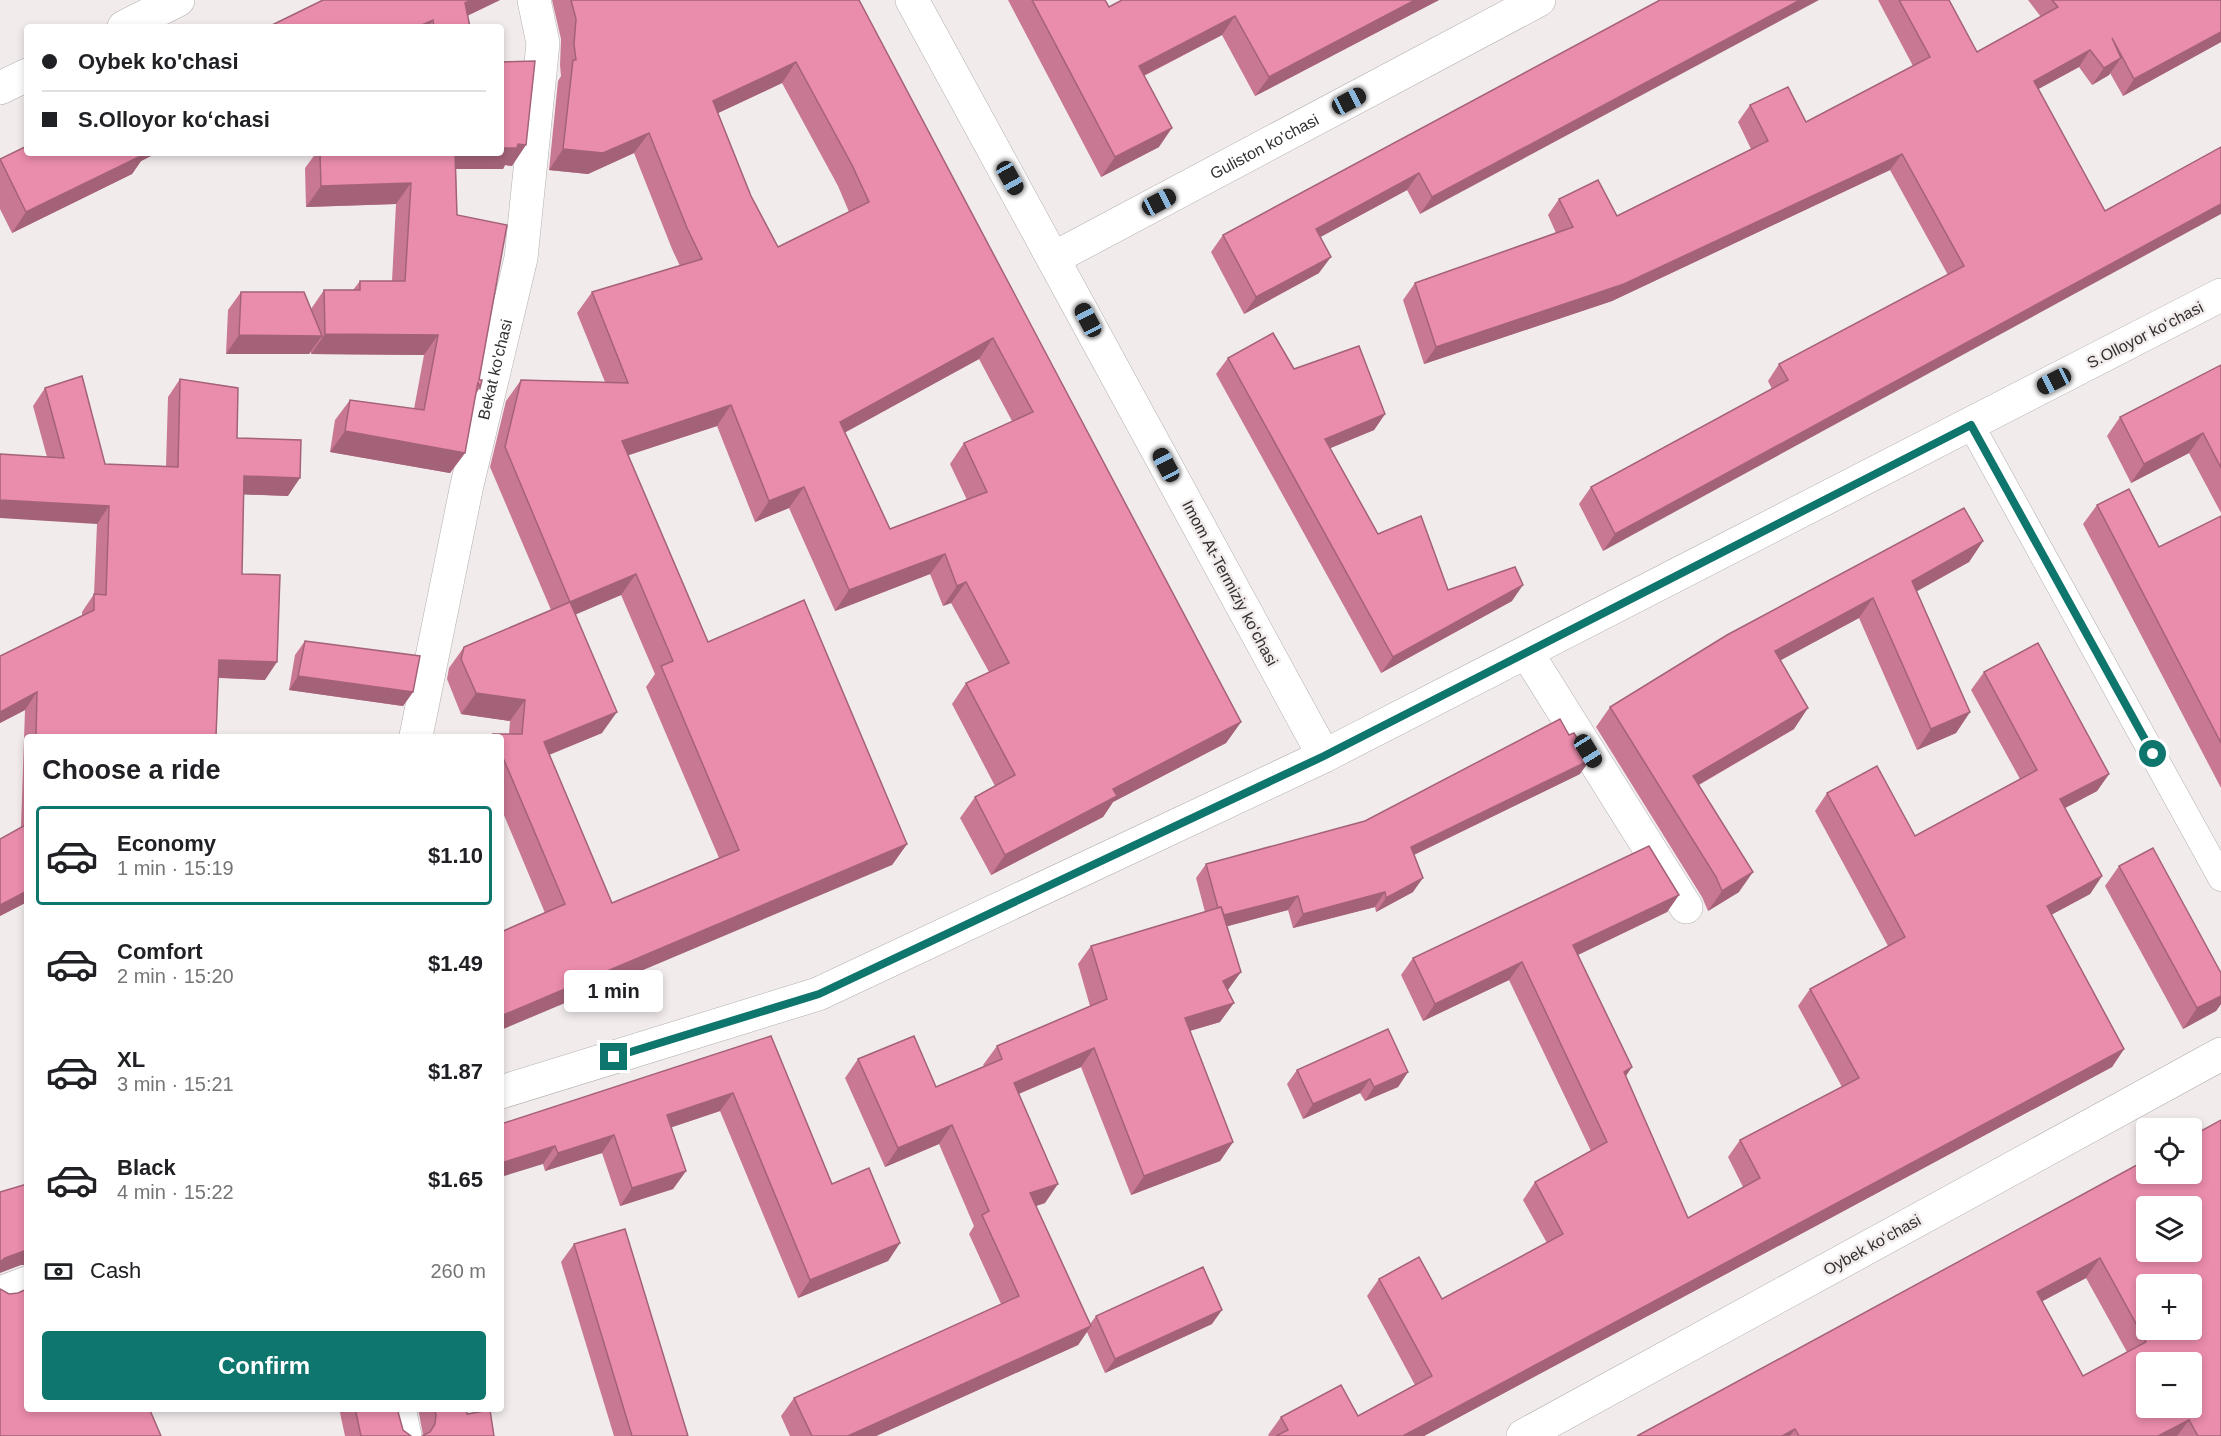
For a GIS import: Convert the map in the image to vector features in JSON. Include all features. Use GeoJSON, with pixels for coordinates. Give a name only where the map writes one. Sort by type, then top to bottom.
{"type":"FeatureCollection","features":[{"type":"Feature","properties":{"kind":"street"},"geometry":{"type":"LineString","coordinates":[[130,24],[178,0]]}},
{"type":"Feature","properties":{"kind":"street","name":"Bekat ko'chasi"},"geometry":{"type":"LineString","coordinates":[[416,734],[467,485],[521,258],[543,43],[534,0]]}},
{"type":"Feature","properties":{"kind":"street","name":"Imom At-Termiziy koʻchasi"},"geometry":{"type":"LineString","coordinates":[[912,0],[1324,756]]}},
{"type":"Feature","properties":{"kind":"street","name":"Guliston ko'chasi"},"geometry":{"type":"LineString","coordinates":[[1054,258],[1539,0]]}},
{"type":"Feature","properties":{"kind":"street"},"geometry":{"type":"LineString","coordinates":[[0,88],[24,76]]}},
{"type":"Feature","properties":{"kind":"street","name":"S.Olloyor koʻchasi"},"geometry":{"type":"LineString","coordinates":[[504,1091],[819,994],[1324,756],[2221,295]]}},
{"type":"Feature","properties":{"kind":"street"},"geometry":{"type":"LineString","coordinates":[[1527,653],[1686,906]]}},
{"type":"Feature","properties":{"kind":"street","name":"Oybek koʻchasi"},"geometry":{"type":"LineString","coordinates":[[1523,1436],[2221,1054]]}},
{"type":"Feature","properties":{"kind":"street"},"geometry":{"type":"LineString","coordinates":[[0,1293],[24,1284]]}},
{"type":"Feature","properties":{"kind":"street"},"geometry":{"type":"LineString","coordinates":[[400,1412],[405,1436]]}},
{"type":"Feature","properties":{"kind":"lane"},"geometry":{"type":"LineString","coordinates":[[1971,425],[2221,878]]}},
{"type":"Feature","properties":{"kind":"building"},"geometry":{"type":"Polygon","coordinates":[[[323,0],[471,0],[465,3],[469,24],[434,24],[433,20],[424,24],[274,24],[323,0]]]}},
{"type":"Feature","properties":{"kind":"building"},"geometry":{"type":"Polygon","coordinates":[[[571,0],[859,0],[1241,722],[1113,789],[1117,796],[1005,855],[975,797],[1015,775],[966,683],[1009,663],[966,582],[957,586],[945,554],[849,590],[804,487],[769,501],[731,405],[622,441],[708,642],[804,600],[907,844],[504,1015],[504,931],[565,904],[504,760],[504,734],[522,734],[525,700],[476,693],[461,659],[464,647],[570,602],[505,447],[521,380],[628,383],[592,292],[702,259],[687,228],[649,133],[603,153],[563,149],[573,60],[576,60],[574,44],[576,19],[571,0]],[[796,62],[713,101],[751,196],[778,247],[869,202],[852,165],[796,62]],[[993,338],[840,422],[890,529],[987,492],[964,443],[1033,412],[993,338]],[[636,574],[570,602],[617,712],[544,742],[612,903],[739,850],[661,666],[673,661],[636,574]]]}},
{"type":"Feature","properties":{"kind":"building"},"geometry":{"type":"Polygon","coordinates":[[[1032,0],[1105,0],[1109,7],[1122,0],[1415,0],[1269,77],[1235,16],[1139,66],[1172,128],[1115,157],[1032,0]]]}},
{"type":"Feature","properties":{"kind":"building"},"geometry":{"type":"Polygon","coordinates":[[[1660,0],[1800,0],[1432,197],[1419,173],[1316,229],[1331,257],[1256,297],[1223,235],[1660,0]]]}},
{"type":"Feature","properties":{"kind":"building"},"geometry":{"type":"Polygon","coordinates":[[[1899,0],[1949,0],[1977,52],[2058,7],[2052,0],[2221,0],[2221,32],[2134,79],[2112,38],[2121,58],[2104,68],[2090,50],[2034,81],[2105,211],[2221,147],[2221,204],[1615,534],[1591,487],[1788,380],[1779,364],[1964,266],[1902,154],[1624,284],[1436,347],[1415,283],[1573,227],[1559,199],[1598,180],[1617,216],[1768,141],[1750,105],[1788,87],[1806,122],[1930,57],[1899,0]]]}},
{"type":"Feature","properties":{"kind":"building"},"geometry":{"type":"Polygon","coordinates":[[[535,61],[526,145],[518,144],[517,148],[504,148],[504,62],[535,61]]]}},
{"type":"Feature","properties":{"kind":"building"},"geometry":{"type":"Polygon","coordinates":[[[24,147],[24,156],[141,156],[26,212],[0,159],[24,147]]]}},
{"type":"Feature","properties":{"kind":"building"},"geometry":{"type":"Polygon","coordinates":[[[320,156],[455,156],[457,215],[507,225],[479,380],[482,380],[480,388],[478,382],[465,453],[345,431],[350,400],[424,410],[438,335],[325,334],[324,290],[360,290],[360,281],[405,281],[411,183],[321,186],[320,156]]]}},
{"type":"Feature","properties":{"kind":"building"},"geometry":{"type":"Polygon","coordinates":[[[241,292],[304,292],[322,336],[239,335],[241,292]]]}},
{"type":"Feature","properties":{"kind":"building"},"geometry":{"type":"Polygon","coordinates":[[[1273,333],[1294,369],[1359,346],[1385,414],[1325,439],[1378,534],[1421,516],[1448,590],[1515,567],[1523,585],[1393,657],[1228,358],[1273,333]]]}},
{"type":"Feature","properties":{"kind":"building"},"geometry":{"type":"Polygon","coordinates":[[[2221,365],[2221,468],[2203,433],[2144,464],[2120,417],[2221,365]]]}},
{"type":"Feature","properties":{"kind":"building"},"geometry":{"type":"Polygon","coordinates":[[[82,376],[105,464],[178,467],[180,379],[238,388],[237,438],[301,440],[300,478],[244,476],[242,574],[280,575],[277,662],[219,660],[216,734],[36,734],[37,692],[0,712],[0,656],[94,610],[94,594],[106,595],[109,506],[0,500],[0,454],[64,458],[45,388],[82,376]]]}},
{"type":"Feature","properties":{"kind":"building"},"geometry":{"type":"Polygon","coordinates":[[[2129,489],[2159,547],[2221,516],[2221,743],[2097,505],[2129,489]]]}},
{"type":"Feature","properties":{"kind":"building"},"geometry":{"type":"Polygon","coordinates":[[[1964,508],[1983,541],[1912,581],[1970,712],[1931,729],[1873,598],[1775,651],[1808,708],[1693,776],[1753,872],[1722,891],[1716,877],[1610,707],[1727,635],[1964,508]]]}},
{"type":"Feature","properties":{"kind":"building"},"geometry":{"type":"Polygon","coordinates":[[[305,641],[420,656],[413,692],[298,676],[305,641]]]}},
{"type":"Feature","properties":{"kind":"building"},"geometry":{"type":"Polygon","coordinates":[[[2038,643],[2109,774],[2060,799],[2102,876],[2047,906],[2124,1049],[1403,1436],[1276,1436],[1288,1430],[1281,1417],[1341,1385],[1358,1416],[1432,1376],[1379,1279],[1419,1257],[1442,1299],[1563,1234],[1535,1182],[1607,1142],[1522,962],[1435,1004],[1413,958],[1649,846],[1679,895],[1573,945],[1632,1067],[1624,1072],[1688,1218],[1760,1178],[1740,1140],[1859,1078],[1810,989],[1905,937],[1827,793],[1877,766],[1915,836],[2037,770],[1984,672],[2038,643]]]}},
{"type":"Feature","properties":{"kind":"building"},"geometry":{"type":"Polygon","coordinates":[[[1560,719],[1569,735],[1574,733],[1590,760],[1411,847],[1423,878],[1386,898],[1385,892],[1303,914],[1298,896],[1224,915],[1221,907],[1218,908],[1206,864],[1365,821],[1560,719]]]}},
{"type":"Feature","properties":{"kind":"building"},"geometry":{"type":"Polygon","coordinates":[[[24,826],[24,893],[0,905],[0,839],[24,826]]]}},
{"type":"Feature","properties":{"kind":"building"},"geometry":{"type":"Polygon","coordinates":[[[2153,848],[2221,973],[2221,996],[2197,1008],[2119,866],[2153,848]]]}},
{"type":"Feature","properties":{"kind":"building"},"geometry":{"type":"Polygon","coordinates":[[[1221,907],[1241,972],[1223,981],[1234,1003],[1185,1018],[1233,1142],[1144,1176],[1094,1048],[1014,1083],[1058,1184],[1030,1193],[1091,1326],[848,1436],[812,1436],[794,1398],[1019,1296],[982,1215],[989,1211],[952,1125],[898,1148],[858,1059],[914,1036],[936,1087],[1002,1059],[997,1046],[1107,999],[1091,946],[1221,907]]]}},
{"type":"Feature","properties":{"kind":"building"},"geometry":{"type":"Polygon","coordinates":[[[1388,1029],[1408,1072],[1374,1087],[1370,1079],[1313,1104],[1297,1070],[1388,1029]]]}},
{"type":"Feature","properties":{"kind":"building"},"geometry":{"type":"Polygon","coordinates":[[[771,1036],[832,1184],[869,1168],[900,1243],[810,1280],[733,1093],[667,1115],[686,1171],[632,1188],[614,1135],[558,1153],[555,1146],[504,1162],[504,1123],[771,1036]]]}},
{"type":"Feature","properties":{"kind":"building"},"geometry":{"type":"Polygon","coordinates":[[[2221,1120],[2221,1436],[2198,1436],[2189,1420],[2158,1436],[1799,1436],[1795,1429],[1782,1436],[1637,1436],[2136,1165],[2136,1184],[2202,1184],[2202,1130],[2221,1120]],[[2100,1258],[2037,1292],[2083,1376],[2146,1342],[2145,1340],[2202,1340],[2202,1274],[2136,1274],[2136,1324],[2100,1258]]]}},
{"type":"Feature","properties":{"kind":"building"},"geometry":{"type":"Polygon","coordinates":[[[24,1185],[24,1251],[0,1262],[0,1192],[24,1185]]]}},
{"type":"Feature","properties":{"kind":"building"},"geometry":{"type":"Polygon","coordinates":[[[625,1229],[688,1436],[632,1436],[574,1244],[625,1229]]]}},
{"type":"Feature","properties":{"kind":"building"},"geometry":{"type":"Polygon","coordinates":[[[1203,1267],[1222,1310],[1115,1359],[1096,1316],[1203,1267]]]}},
{"type":"Feature","properties":{"kind":"building"},"geometry":{"type":"Polygon","coordinates":[[[0,1289],[9,1294],[24,1290],[24,1412],[151,1412],[161,1436],[0,1436],[0,1289]]]}},
{"type":"Feature","properties":{"kind":"building"},"geometry":{"type":"Polygon","coordinates":[[[356,1412],[398,1412],[403,1430],[411,1436],[361,1436],[356,1412]]]}},
{"type":"Feature","properties":{"kind":"building"},"geometry":{"type":"Polygon","coordinates":[[[435,1412],[467,1412],[467,1414],[490,1412],[494,1436],[422,1436],[430,1432],[435,1424],[435,1412]]]}},
{"type":"Feature","properties":{"kind":"route"},"geometry":{"type":"LineString","coordinates":[[614,1057],[819,994],[1324,756],[1971,425],[2153,754]]}}]}
